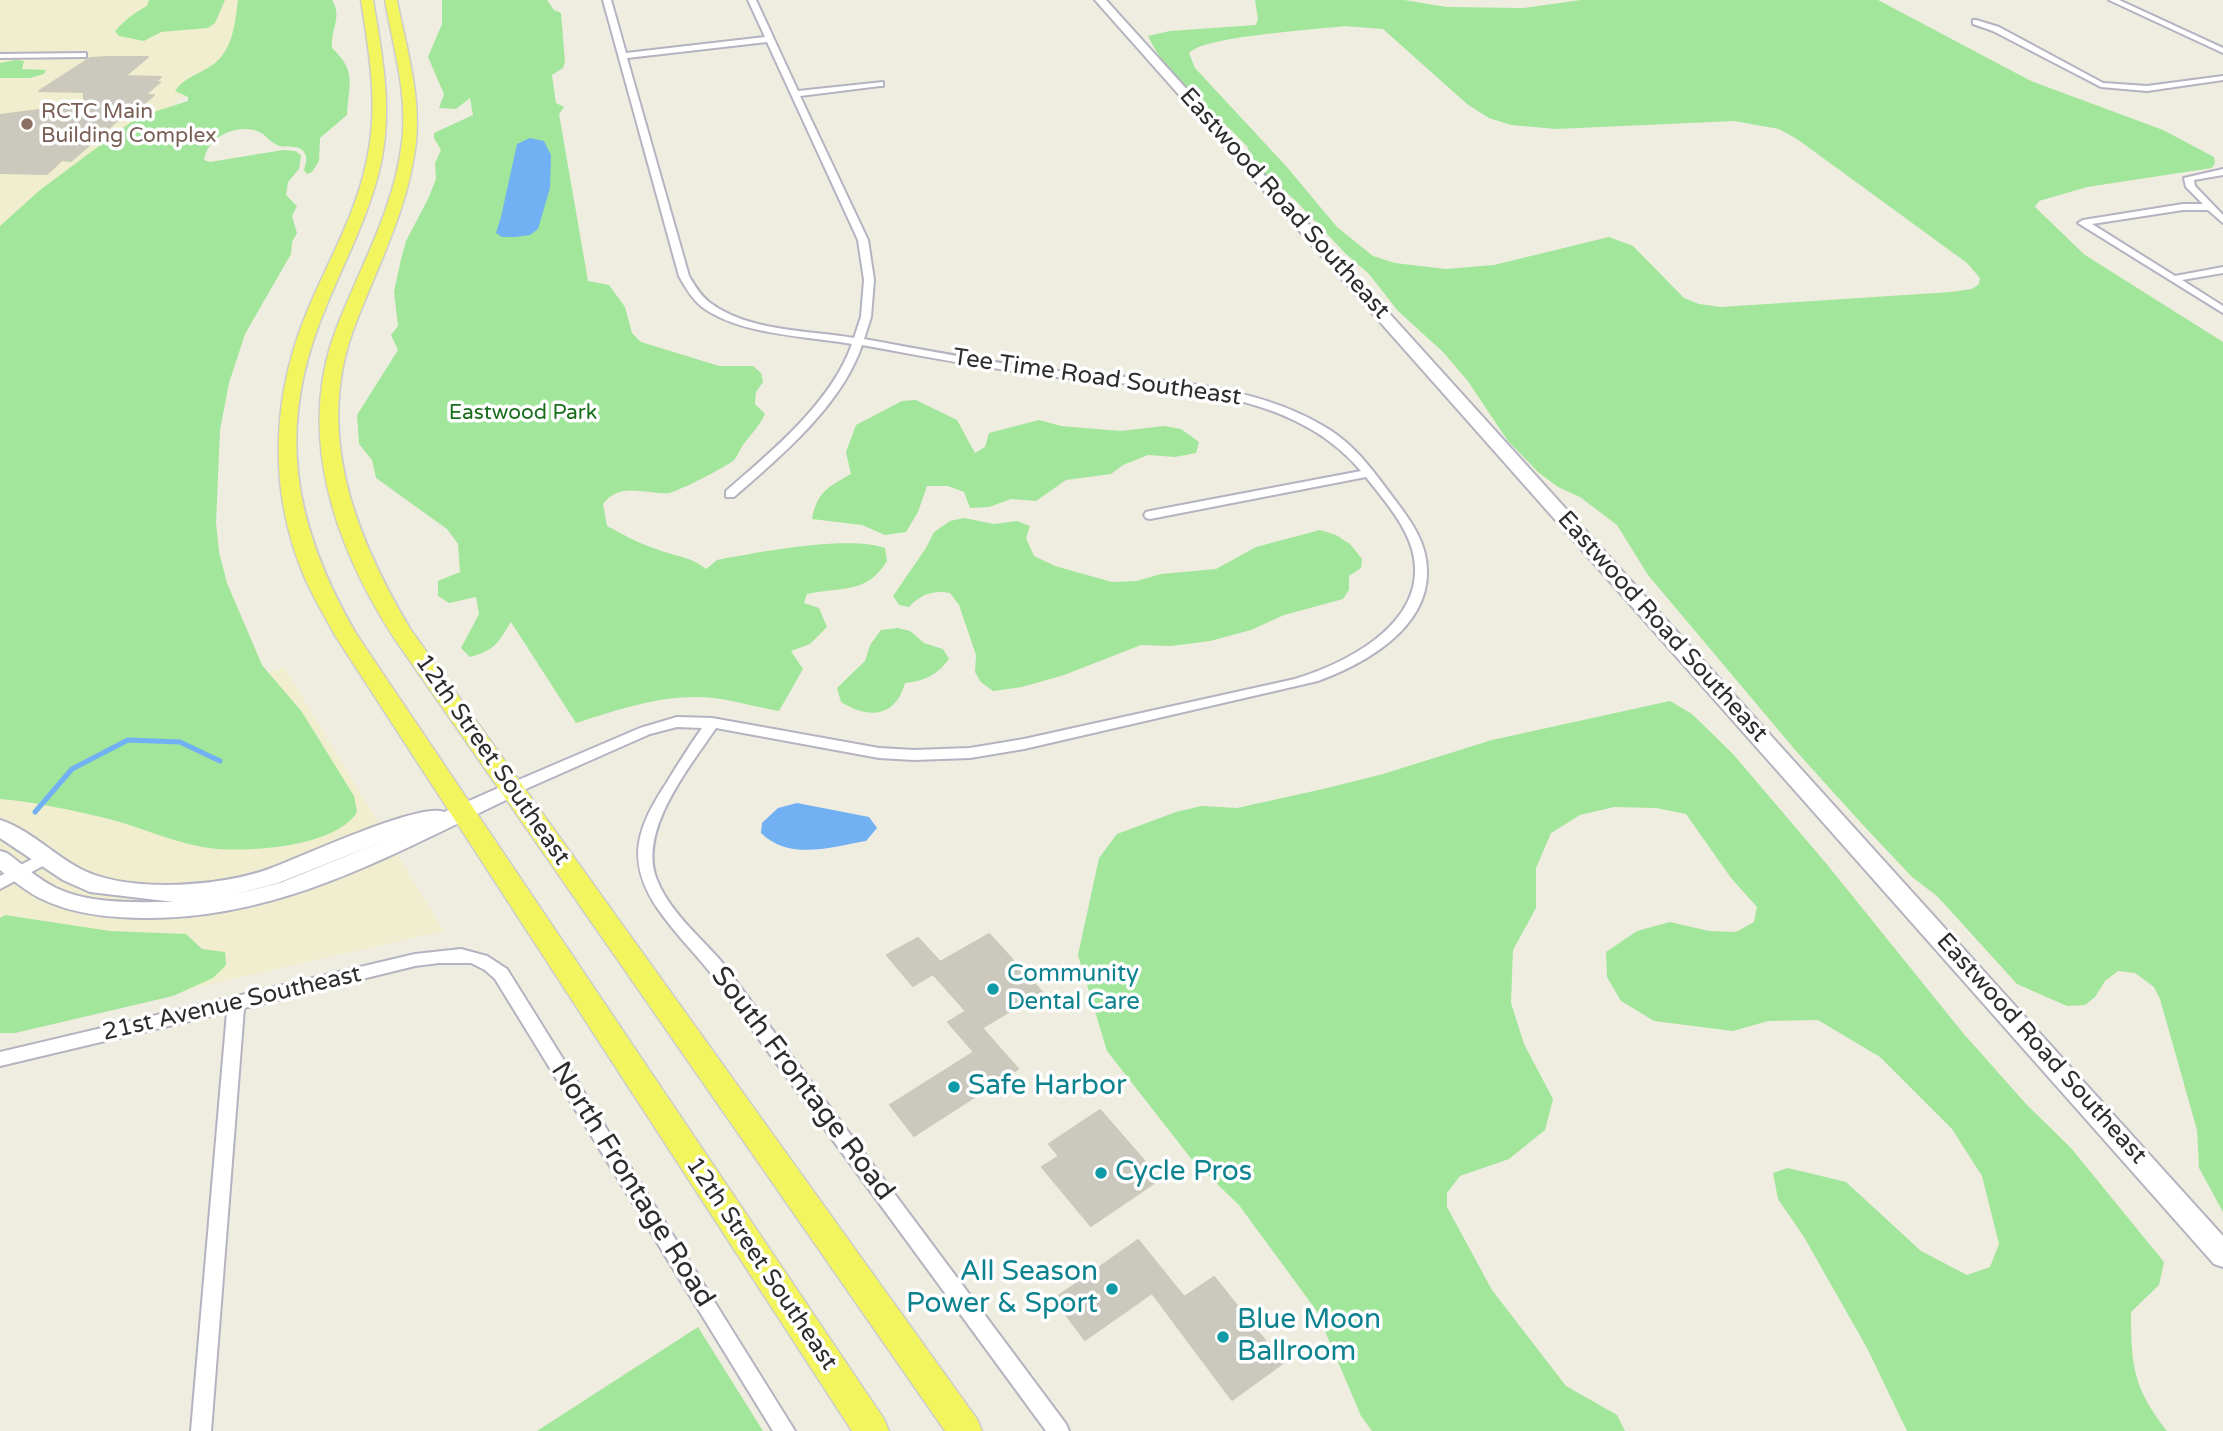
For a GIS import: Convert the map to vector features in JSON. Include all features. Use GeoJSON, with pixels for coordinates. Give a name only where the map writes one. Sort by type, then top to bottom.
{"type":"FeatureCollection","features":[{"type":"Feature","properties":{"kind":"main road","name":"12th Street Southeast"},"geometry":{"type":"LineString","coordinates":[[367,0],[380,80],[379,131],[364,202],[299,354],[290,398],[289,476],[300,538],[325,598],[347,637],[460,812],[872,1431]]}},
{"type":"Feature","properties":{"kind":"main road","name":"12th Street Southeast"},"geometry":{"type":"LineString","coordinates":[[391,0],[409,96],[410,141],[391,220],[342,336],[335,364],[329,423],[333,480],[341,512],[373,586],[402,633],[965,1431]]}},
{"type":"Feature","properties":{"kind":"street","name":"Tee Time Road Southeast"},"geometry":{"type":"LineString","coordinates":[[514,789],[664,724],[689,720],[879,753],[971,753],[1037,741],[1297,683],[1332,673],[1358,661],[1395,631],[1410,610],[1419,585],[1419,545],[1369,473],[1349,450],[1317,427],[1267,405],[1233,396],[1042,372],[760,326],[721,313],[699,299],[684,276],[607,0]]}},
{"type":"Feature","properties":{"kind":"street"},"geometry":{"type":"LineString","coordinates":[[730,494],[810,421],[839,379],[859,342],[871,292],[866,251],[752,0]]}},
{"type":"Feature","properties":{"kind":"street","name":"Eastwood Road Southeast"},"geometry":{"type":"LineString","coordinates":[[1100,0],[2223,1255]]}},
{"type":"Feature","properties":{"kind":"street"},"geometry":{"type":"LineString","coordinates":[[2113,0],[2223,51]]}},
{"type":"Feature","properties":{"kind":"street"},"geometry":{"type":"LineString","coordinates":[[1976,22],[1996,29],[2101,85],[2147,89],[2223,78]]}},
{"type":"Feature","properties":{"kind":"street"},"geometry":{"type":"LineString","coordinates":[[624,56],[769,39]]}},
{"type":"Feature","properties":{"kind":"street"},"geometry":{"type":"LineString","coordinates":[[0,55],[83,55]]}},
{"type":"Feature","properties":{"kind":"street"},"geometry":{"type":"LineString","coordinates":[[794,94],[880,85]]}},
{"type":"Feature","properties":{"kind":"street"},"geometry":{"type":"LineString","coordinates":[[2223,172],[2189,178],[2190,187],[2223,220]]}},
{"type":"Feature","properties":{"kind":"street"},"geometry":{"type":"LineString","coordinates":[[2209,207],[2183,207],[2083,223],[2223,310]]}},
{"type":"Feature","properties":{"kind":"street"},"geometry":{"type":"LineString","coordinates":[[2174,279],[2223,270]]}},
{"type":"Feature","properties":{"kind":"street"},"geometry":{"type":"LineString","coordinates":[[1150,515],[1369,473]]}},
{"type":"Feature","properties":{"kind":"street","name":"South Frontage Road"},"geometry":{"type":"LineString","coordinates":[[712,723],[654,811],[645,832],[642,854],[646,875],[657,897],[723,977],[1059,1431]]}},
{"type":"Feature","properties":{"kind":"street"},"geometry":{"type":"LineString","coordinates":[[0,859],[9,878],[52,895],[96,907],[176,912],[211,908],[251,901],[312,882],[514,789]]}},
{"type":"Feature","properties":{"kind":"street"},"geometry":{"type":"LineString","coordinates":[[0,828],[71,874],[98,886],[180,894],[219,890],[317,860],[403,825],[460,812]]}},
{"type":"Feature","properties":{"kind":"street"},"geometry":{"type":"LineString","coordinates":[[9,878],[47,857]]}},
{"type":"Feature","properties":{"kind":"street","name":"21st Avenue Southeast"},"geometry":{"type":"LineString","coordinates":[[0,1059],[415,960],[465,955]]}},
{"type":"Feature","properties":{"kind":"street","name":"North Frontage Road"},"geometry":{"type":"LineString","coordinates":[[465,955],[488,962],[501,974],[785,1431]]}},
{"type":"Feature","properties":{"kind":"street"},"geometry":{"type":"LineString","coordinates":[[201,1431],[236,1003]]}},
{"type":"Feature","properties":{"kind":"shaded area"},"geometry":{"type":"Polygon","coordinates":[[[0,0],[247,0],[236,50],[0,255],[0,0]]]}},
{"type":"Feature","properties":{"kind":"shaded area"},"geometry":{"type":"Polygon","coordinates":[[[284,667],[444,931],[0,1032],[0,749],[123,726],[284,667]]]}},
{"type":"Feature","properties":{"kind":"green space"},"geometry":{"type":"Polygon","coordinates":[[[149,0],[225,0],[215,23],[208,28],[161,32],[144,41],[119,36],[115,31],[147,6],[149,0]]]}},
{"type":"Feature","properties":{"kind":"green space"},"geometry":{"type":"Polygon","coordinates":[[[238,0],[332,0],[336,18],[332,48],[345,64],[350,78],[347,115],[320,138],[319,161],[312,172],[307,174],[304,170],[306,157],[301,149],[277,145],[260,132],[249,129],[224,134],[211,145],[204,160],[210,162],[283,150],[295,151],[301,155],[299,169],[288,182],[286,195],[297,206],[292,216],[297,233],[292,242],[291,254],[245,334],[229,383],[220,430],[216,523],[219,552],[227,583],[262,665],[302,712],[354,796],[357,812],[346,824],[309,841],[239,850],[202,847],[105,818],[40,804],[0,799],[0,226],[40,190],[138,117],[188,101],[188,97],[175,91],[187,79],[211,66],[224,53],[232,36],[238,0]]]}},
{"type":"Feature","properties":{"kind":"green space","name":"Eastwood Park"},"geometry":{"type":"Polygon","coordinates":[[[442,0],[547,0],[554,10],[561,13],[565,62],[563,68],[552,75],[556,103],[564,107],[559,114],[588,281],[609,285],[625,307],[632,333],[641,342],[719,366],[753,366],[761,373],[763,382],[756,392],[755,404],[765,414],[735,459],[703,478],[669,493],[617,493],[603,504],[607,526],[645,545],[694,562],[706,569],[717,560],[803,546],[849,543],[885,548],[887,561],[871,579],[852,587],[807,594],[804,603],[819,608],[827,627],[810,644],[791,651],[803,669],[779,711],[714,698],[679,698],[644,703],[576,723],[511,622],[495,645],[470,657],[461,648],[479,614],[476,597],[449,603],[438,596],[438,581],[460,572],[458,544],[447,529],[376,478],[372,460],[359,444],[357,415],[398,350],[391,335],[398,326],[394,292],[406,241],[436,179],[435,163],[441,150],[434,133],[473,115],[470,98],[456,109],[439,108],[444,94],[428,57],[442,24],[442,0]]]}},
{"type":"Feature","properties":{"kind":"green space"},"geometry":{"type":"Polygon","coordinates":[[[1255,0],[1404,0],[1447,7],[1524,8],[1581,0],[1878,0],[2031,81],[2163,130],[2214,157],[2212,168],[2087,187],[2039,201],[2035,207],[2085,255],[2223,342],[2223,1212],[2199,1168],[2197,1130],[2160,999],[2154,987],[2135,973],[2118,971],[2105,981],[2095,997],[2085,1005],[2067,1006],[2017,984],[1937,896],[1912,877],[1796,751],[1648,575],[1617,525],[1580,497],[1558,487],[1539,473],[1508,441],[1467,380],[1443,352],[1398,311],[1369,274],[1345,253],[1297,202],[1265,174],[1250,155],[1247,146],[1180,82],[1148,36],[1170,31],[1256,25],[1258,19],[1255,0]],[[1344,26],[1261,35],[1215,42],[1189,53],[1195,68],[1286,166],[1337,227],[1373,256],[1395,263],[1446,269],[1494,265],[1609,237],[1633,246],[1684,298],[1699,304],[1721,307],[1951,292],[1972,289],[1979,284],[1980,278],[1967,263],[1797,139],[1779,129],[1734,121],[1556,129],[1511,125],[1489,118],[1467,104],[1383,29],[1344,26]]]}},
{"type":"Feature","properties":{"kind":"green space"},"geometry":{"type":"Polygon","coordinates":[[[24,61],[22,69],[46,70],[44,74],[30,78],[0,78],[0,63],[24,61]]]}},
{"type":"Feature","properties":{"kind":"green space"},"geometry":{"type":"Polygon","coordinates":[[[916,400],[957,420],[975,453],[985,447],[989,433],[1039,420],[1061,426],[1121,431],[1164,426],[1181,429],[1199,442],[1196,453],[1175,457],[1148,455],[1123,465],[1111,474],[1066,480],[1036,501],[1011,499],[989,507],[970,508],[964,492],[948,486],[927,486],[918,512],[906,532],[885,535],[862,525],[812,519],[820,496],[851,474],[846,452],[856,425],[902,401],[916,400]]]}},
{"type":"Feature","properties":{"kind":"green space"},"geometry":{"type":"Polygon","coordinates":[[[964,518],[994,524],[1017,521],[1030,526],[1026,538],[1034,556],[1055,566],[1112,582],[1137,581],[1161,574],[1216,569],[1256,547],[1320,530],[1336,535],[1350,544],[1362,559],[1361,568],[1349,576],[1349,590],[1343,599],[1284,615],[1251,630],[1210,641],[1171,646],[1141,645],[1064,675],[1022,687],[993,691],[981,682],[975,672],[976,655],[959,605],[950,593],[928,594],[909,607],[899,605],[893,596],[934,532],[950,521],[964,518]]]}},
{"type":"Feature","properties":{"kind":"green space"},"geometry":{"type":"Polygon","coordinates":[[[898,628],[910,631],[924,643],[943,649],[949,659],[930,676],[905,683],[901,695],[888,709],[871,713],[851,708],[841,702],[837,688],[865,661],[870,645],[881,630],[898,628]]]}},
{"type":"Feature","properties":{"kind":"green space"},"geometry":{"type":"Polygon","coordinates":[[[1670,701],[1692,714],[1733,754],[1825,862],[1963,1033],[2027,1105],[2071,1148],[2164,1262],[2159,1285],[2131,1312],[2131,1331],[2136,1375],[2147,1402],[2167,1431],[1907,1431],[1867,1348],[1804,1237],[1778,1199],[1773,1173],[1788,1168],[1846,1182],[1921,1251],[1967,1275],[1990,1267],[1999,1244],[1982,1176],[1952,1129],[1880,1057],[1818,1020],[1768,1021],[1733,1031],[1654,1021],[1621,1001],[1607,977],[1606,952],[1637,931],[1670,922],[1709,931],[1736,932],[1754,922],[1757,907],[1731,878],[1686,814],[1656,808],[1614,807],[1580,815],[1551,833],[1536,868],[1536,908],[1513,950],[1511,1003],[1524,1044],[1553,1099],[1545,1130],[1509,1159],[1460,1176],[1447,1193],[1447,1207],[1492,1290],[1566,1386],[1617,1415],[1625,1431],[1372,1431],[1361,1416],[1316,1310],[1239,1205],[1193,1161],[1107,1051],[1078,955],[1099,858],[1117,834],[1176,812],[1201,806],[1237,808],[1323,789],[1383,774],[1492,740],[1670,701]]]}},
{"type":"Feature","properties":{"kind":"green space"},"geometry":{"type":"Polygon","coordinates":[[[5,915],[110,931],[186,934],[202,949],[225,952],[226,965],[213,978],[173,996],[15,1033],[0,1033],[0,918],[5,915]]]}},
{"type":"Feature","properties":{"kind":"green space"},"geometry":{"type":"Polygon","coordinates":[[[698,1327],[763,1431],[537,1431],[698,1327]]]}},
{"type":"Feature","properties":{"kind":"water"},"geometry":{"type":"Polygon","coordinates":[[[530,138],[544,141],[551,155],[550,188],[538,229],[530,235],[502,237],[496,233],[517,144],[530,138]]]}},
{"type":"Feature","properties":{"kind":"water"},"geometry":{"type":"Polygon","coordinates":[[[797,803],[869,817],[877,828],[866,841],[811,850],[785,847],[772,842],[761,833],[762,823],[778,808],[797,803]]]}},
{"type":"Feature","properties":{"kind":"building","name":"RCTC Main Building Complex"},"geometry":{"type":"Polygon","coordinates":[[[148,57],[125,76],[161,77],[155,82],[160,82],[145,95],[154,95],[135,112],[127,112],[71,161],[62,160],[47,174],[0,173],[0,115],[84,104],[84,92],[39,91],[90,58],[148,57]]]}},
{"type":"Feature","properties":{"kind":"building"},"geometry":{"type":"Polygon","coordinates":[[[989,934],[1042,992],[982,1028],[1018,1069],[914,1136],[890,1105],[974,1052],[948,1022],[966,1011],[933,974],[913,986],[887,955],[918,938],[940,962],[989,934]]]}},
{"type":"Feature","properties":{"kind":"building","name":"Cycle Pros"},"geometry":{"type":"Polygon","coordinates":[[[1100,1110],[1160,1179],[1091,1226],[1042,1167],[1059,1156],[1049,1144],[1100,1110]]]}},
{"type":"Feature","properties":{"kind":"building"},"geometry":{"type":"Polygon","coordinates":[[[1138,1240],[1184,1297],[1214,1277],[1283,1363],[1232,1400],[1152,1293],[1085,1340],[1054,1299],[1138,1240]]]}},
{"type":"Feature","properties":{"kind":"waterway"},"geometry":{"type":"LineString","coordinates":[[35,812],[72,769],[128,740],[180,742],[220,761]]}},
{"type":"Feature","properties":{"kind":"place","name":"RCTC Main Building Complex"},"geometry":{"type":"Point","coordinates":[27,124]}},
{"type":"Feature","properties":{"kind":"place","name":"Community Dental Care"},"geometry":{"type":"Point","coordinates":[993,989]}},
{"type":"Feature","properties":{"kind":"place","name":"Safe Harbor"},"geometry":{"type":"Point","coordinates":[954,1087]}},
{"type":"Feature","properties":{"kind":"place","name":"Cycle Pros"},"geometry":{"type":"Point","coordinates":[1101,1173]}},
{"type":"Feature","properties":{"kind":"place","name":"All Season Power & Sport"},"geometry":{"type":"Point","coordinates":[1112,1289]}},
{"type":"Feature","properties":{"kind":"place","name":"Blue Moon Ballroom"},"geometry":{"type":"Point","coordinates":[1223,1337]}}]}
